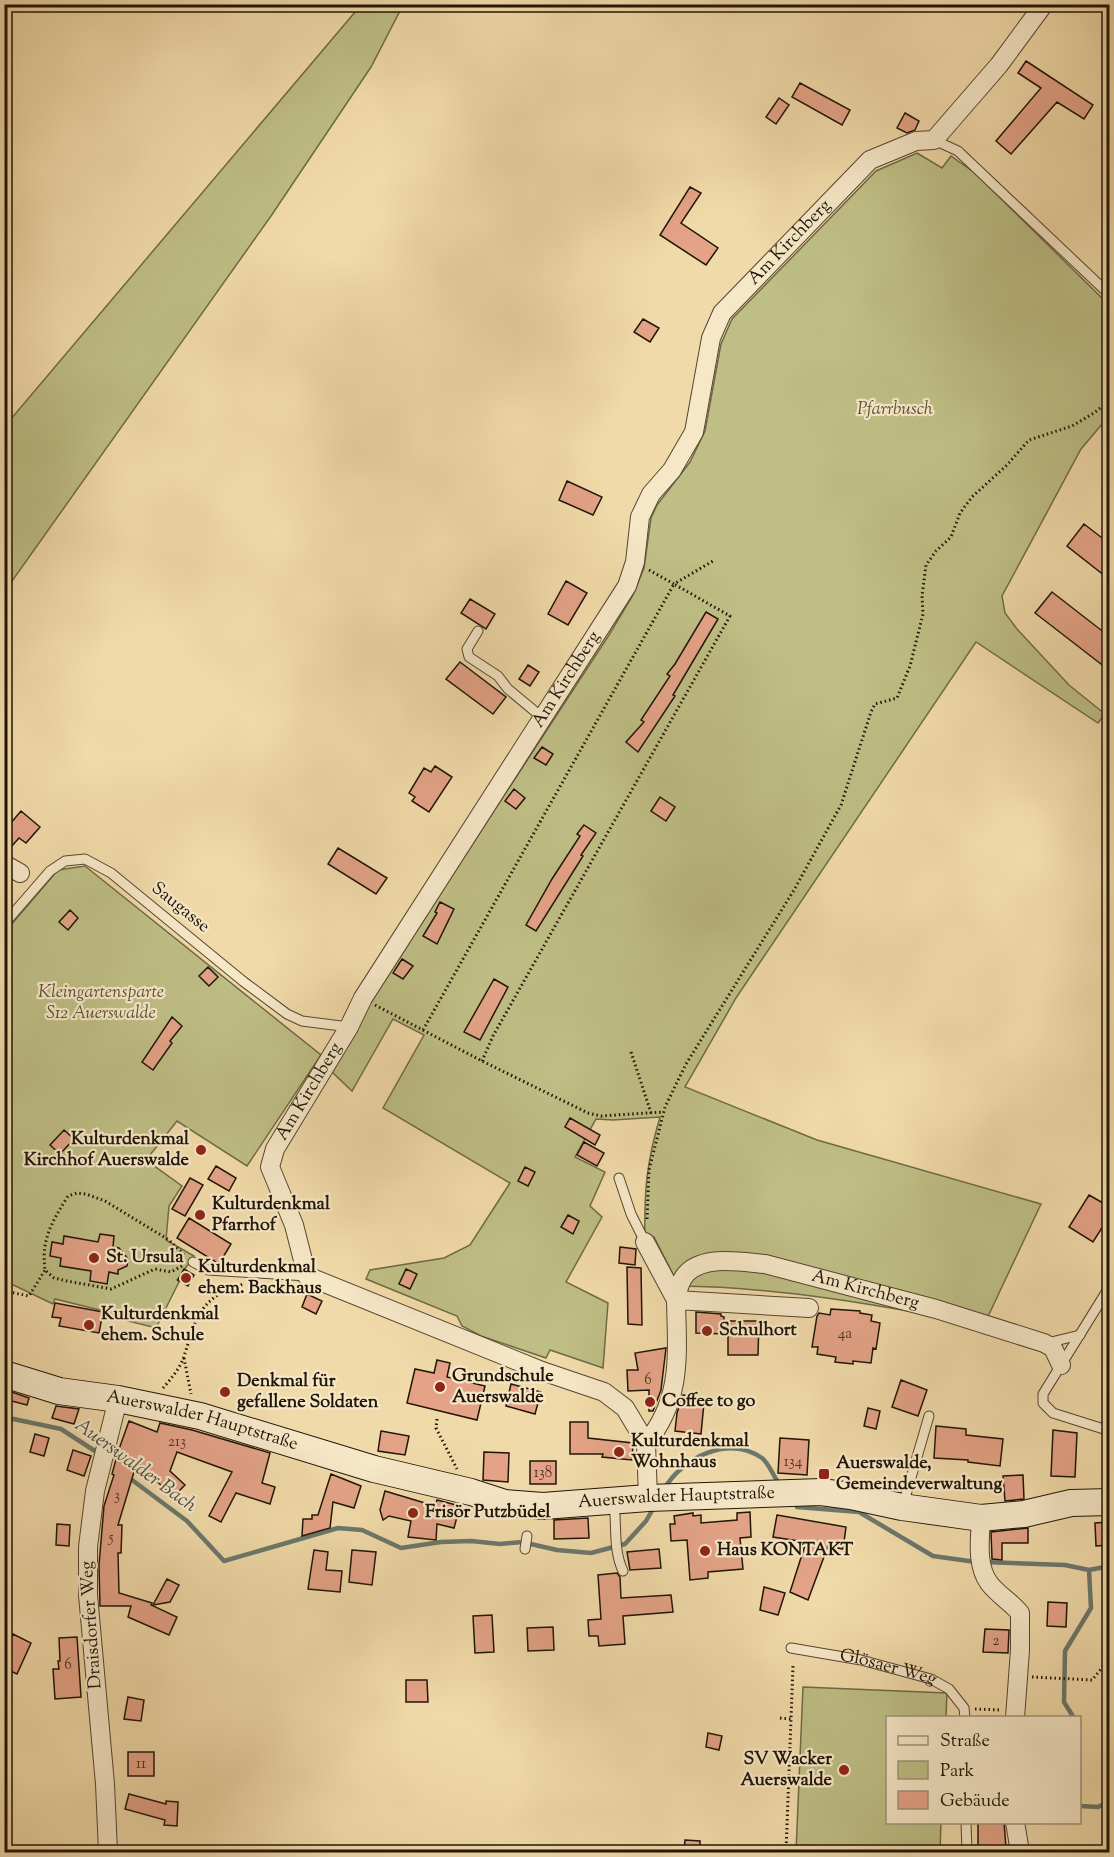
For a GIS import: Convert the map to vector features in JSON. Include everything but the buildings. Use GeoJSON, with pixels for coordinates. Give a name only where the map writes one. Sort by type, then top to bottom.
{"type":"FeatureCollection","features":[{"type":"Feature","properties":{"kind":"main road","name":"Auerswalder Hauptstraße"},"geometry":{"type":"LineString","coordinates":[[4,1374],[59,1391],[149,1405],[200,1416],[383,1471],[505,1503],[536,1506],[654,1498],[821,1492],[851,1496],[902,1508],[981,1518],[1024,1514],[1071,1503],[1110,1502]]}},
{"type":"Feature","properties":{"kind":"street"},"geometry":{"type":"LineString","coordinates":[[934,140],[999,65],[1044,4]]}},
{"type":"Feature","properties":{"kind":"street","name":"Am Kirchberg"},"geometry":{"type":"LineString","coordinates":[[307,1276],[294,1225],[270,1167],[276,1149],[349,1027],[363,998],[627,586],[635,562],[640,517],[651,494],[672,470],[694,432],[711,338],[722,313],[870,160],[916,141],[934,140]]}},
{"type":"Feature","properties":{"kind":"street","name":"Am Kirchberg"},"geometry":{"type":"LineString","coordinates":[[646,1245],[676,1300]]}},
{"type":"Feature","properties":{"kind":"street","name":"Am Kirchberg"},"geometry":{"type":"LineString","coordinates":[[646,1443],[659,1427],[669,1402],[678,1365],[676,1300],[679,1286],[686,1274],[700,1264],[744,1262],[765,1264],[926,1306],[1044,1343]]}},
{"type":"Feature","properties":{"kind":"street"},"geometry":{"type":"LineString","coordinates":[[307,1276],[542,1371],[604,1392],[625,1408],[646,1443],[654,1498]]}},
{"type":"Feature","properties":{"kind":"street","name":"Am Kirchberg"},"geometry":{"type":"LineString","coordinates":[[676,1300],[809,1308]]}},
{"type":"Feature","properties":{"kind":"street"},"geometry":{"type":"LineString","coordinates":[[1044,1343],[1053,1348],[1060,1365]]}},
{"type":"Feature","properties":{"kind":"street","name":"Draisdorfer Weg"},"geometry":{"type":"LineString","coordinates":[[108,1852],[105,1784],[87,1571],[95,1491],[118,1400]]}},
{"type":"Feature","properties":{"kind":"street"},"geometry":{"type":"LineString","coordinates":[[981,1518],[982,1564],[990,1585],[1020,1613],[1022,1623],[1015,1714]]}},
{"type":"Feature","properties":{"kind":"street"},"geometry":{"type":"LineString","coordinates":[[1015,1824],[1020,1852]]}},
{"type":"Feature","properties":{"kind":"lane"},"geometry":{"type":"LineString","coordinates":[[934,140],[958,151],[1110,295]]}},
{"type":"Feature","properties":{"kind":"lane"},"geometry":{"type":"LineString","coordinates":[[478,631],[467,649],[468,657],[498,676],[508,689],[543,719]]}},
{"type":"Feature","properties":{"kind":"lane","name":"Saugasse"},"geometry":{"type":"LineString","coordinates":[[4,924],[50,871],[65,861],[85,858],[111,873],[244,982],[287,1014],[302,1021],[349,1027]]}},
{"type":"Feature","properties":{"kind":"lane"},"geometry":{"type":"LineString","coordinates":[[619,1178],[631,1214],[646,1245]]}},
{"type":"Feature","properties":{"kind":"lane"},"geometry":{"type":"LineString","coordinates":[[194,1262],[208,1270],[307,1276]]}},
{"type":"Feature","properties":{"kind":"lane"},"geometry":{"type":"LineString","coordinates":[[1110,1286],[1043,1394],[1043,1403],[1047,1409],[1110,1431]]}},
{"type":"Feature","properties":{"kind":"lane"},"geometry":{"type":"LineString","coordinates":[[1044,1343],[1080,1335]]}},
{"type":"Feature","properties":{"kind":"lane"},"geometry":{"type":"LineString","coordinates":[[902,1508],[929,1416]]}},
{"type":"Feature","properties":{"kind":"lane"},"geometry":{"type":"LineString","coordinates":[[614,1501],[617,1546],[623,1571]]}},
{"type":"Feature","properties":{"kind":"lane"},"geometry":{"type":"LineString","coordinates":[[525,1549],[527,1536]]}},
{"type":"Feature","properties":{"kind":"lane","name":"Glösaer Weg"},"geometry":{"type":"LineString","coordinates":[[791,1648],[861,1660],[931,1679],[949,1689],[964,1713]]}},
{"type":"Feature","properties":{"kind":"lane"},"geometry":{"type":"LineString","coordinates":[[966,1824],[967,1852]]}},
{"type":"Feature","properties":{"kind":"path"},"geometry":{"type":"LineString","coordinates":[[646,1245],[649,1170],[664,1112],[686,1064],[794,890],[841,805],[871,712],[875,705],[897,698],[910,666],[923,614],[922,596],[926,565],[936,551],[951,537],[960,513],[972,497],[1007,465],[1029,440],[1072,426],[1110,400]]}},
{"type":"Feature","properties":{"kind":"path"},"geometry":{"type":"LineString","coordinates":[[423,1030],[675,584],[713,561]]}},
{"type":"Feature","properties":{"kind":"path"},"geometry":{"type":"LineString","coordinates":[[482,1061],[504,1016],[730,616],[635,562]]}},
{"type":"Feature","properties":{"kind":"path"},"geometry":{"type":"LineString","coordinates":[[363,998],[482,1061],[588,1113],[601,1116],[664,1112]]}},
{"type":"Feature","properties":{"kind":"path"},"geometry":{"type":"LineString","coordinates":[[631,1053],[651,1113]]}},
{"type":"Feature","properties":{"kind":"path"},"geometry":{"type":"LineString","coordinates":[[4,1291],[29,1296],[45,1270],[43,1254],[50,1226],[68,1196],[76,1193],[86,1194],[105,1202],[169,1240],[187,1258],[182,1267],[171,1272],[155,1269],[111,1289],[60,1280],[45,1270]]}},
{"type":"Feature","properties":{"kind":"path"},"geometry":{"type":"LineString","coordinates":[[191,1394],[184,1358],[188,1338],[196,1319],[221,1293],[264,1279],[269,1274]]}},
{"type":"Feature","properties":{"kind":"path"},"geometry":{"type":"LineString","coordinates":[[149,1405],[184,1358]]}},
{"type":"Feature","properties":{"kind":"path"},"geometry":{"type":"LineString","coordinates":[[436,1419],[436,1428],[458,1470],[453,1488]]}},
{"type":"Feature","properties":{"kind":"path"},"geometry":{"type":"LineString","coordinates":[[1018,1676],[1092,1680],[1110,1658]]}},
{"type":"Feature","properties":{"kind":"path"},"geometry":{"type":"LineString","coordinates":[[786,1852],[793,1666]]}},
{"type":"Feature","properties":{"kind":"path"},"geometry":{"type":"LineString","coordinates":[[964,1713],[1015,1714]]}},
{"type":"Feature","properties":{"kind":"path"},"geometry":{"type":"LineString","coordinates":[[780,1718],[791,1719]]}},
{"type":"Feature","properties":{"kind":"green space"},"geometry":{"type":"Polygon","coordinates":[[[361,5],[403,5],[371,67],[271,216],[5,591],[5,426],[361,5]]]}},
{"type":"Feature","properties":{"kind":"green space","name":"Pfarrbusch"},"geometry":{"type":"Polygon","coordinates":[[[917,153],[942,168],[951,156],[975,173],[1109,305],[1109,416],[1081,449],[1002,596],[1005,613],[1017,629],[1069,685],[1105,714],[1098,723],[976,642],[736,998],[685,1087],[817,1140],[1041,1204],[984,1325],[794,1294],[679,1286],[654,1237],[645,1242],[647,1179],[660,1117],[596,1119],[575,1157],[605,1172],[590,1206],[602,1217],[566,1282],[608,1303],[603,1368],[550,1350],[546,1358],[481,1336],[462,1326],[457,1316],[366,1279],[370,1270],[444,1258],[470,1245],[510,1183],[383,1108],[424,1035],[393,1019],[352,1091],[332,1072],[375,993],[633,595],[644,568],[651,518],[657,505],[690,462],[705,431],[721,344],[732,319],[876,171],[917,153]]]}},
{"type":"Feature","properties":{"kind":"green space","name":"Kleingartensparte S12 Auerswalde"},"geometry":{"type":"Polygon","coordinates":[[[85,866],[321,1055],[247,1166],[177,1121],[146,1160],[182,1186],[169,1206],[166,1240],[194,1256],[177,1280],[179,1282],[156,1328],[104,1315],[104,1311],[55,1299],[53,1304],[5,1281],[4,933],[58,870],[85,866]]]}},
{"type":"Feature","properties":{"kind":"green space","name":"SV Wacker Auerswalde"},"geometry":{"type":"Polygon","coordinates":[[[803,1687],[947,1693],[946,1716],[886,1716],[886,1824],[941,1824],[940,1852],[796,1852],[803,1687]]]}},
{"type":"Feature","properties":{"kind":"waterway","name":"Auerswalder Bach"},"geometry":{"type":"LineString","coordinates":[[4,1417],[61,1429],[98,1453]]}},
{"type":"Feature","properties":{"kind":"waterway","name":"Auerswalder Bach"},"geometry":{"type":"LineString","coordinates":[[664,1489],[672,1478],[694,1459],[721,1449],[749,1451],[762,1458],[780,1485]]}},
{"type":"Feature","properties":{"kind":"waterway","name":"Auerswalder Bach"},"geometry":{"type":"LineString","coordinates":[[128,1477],[187,1521],[224,1561],[338,1528],[362,1530],[401,1548],[441,1542],[471,1541],[500,1544],[522,1542],[557,1550],[591,1553],[625,1544],[646,1521],[654,1507]]}},
{"type":"Feature","properties":{"kind":"waterway","name":"Auerswalder Bach"},"geometry":{"type":"LineString","coordinates":[[793,1501],[797,1507],[859,1512],[933,1556],[976,1562]]}},
{"type":"Feature","properties":{"kind":"waterway","name":"Auerswalder Bach"},"geometry":{"type":"LineString","coordinates":[[984,1562],[1065,1565],[1089,1570],[1110,1566]]}},
{"type":"Feature","properties":{"kind":"waterway"},"geometry":{"type":"LineString","coordinates":[[1073,1716],[1064,1702],[1065,1651],[1091,1608],[1089,1570]]}},
{"type":"Feature","properties":{"kind":"waterway"},"geometry":{"type":"LineString","coordinates":[[1081,1806],[1098,1807],[1110,1801]]}},
{"type":"Feature","properties":{"kind":"place","name":"Kulturdenkmal Kirchhof Auerswalde"},"geometry":{"type":"Point","coordinates":[201,1150]}},
{"type":"Feature","properties":{"kind":"place","name":"Kulturdenkmal Pfarrhof"},"geometry":{"type":"Point","coordinates":[200,1215]}},
{"type":"Feature","properties":{"kind":"place","name":"St. Ursula"},"geometry":{"type":"Point","coordinates":[94,1258]}},
{"type":"Feature","properties":{"kind":"place","name":"Kulturdenkmal ehem. Backhaus"},"geometry":{"type":"Point","coordinates":[186,1278]}},
{"type":"Feature","properties":{"kind":"place","name":"Kulturdenkmal ehem. Schule"},"geometry":{"type":"Point","coordinates":[89,1325]}},
{"type":"Feature","properties":{"kind":"place","name":"Schulhort"},"geometry":{"type":"Point","coordinates":[707,1331]}},
{"type":"Feature","properties":{"kind":"place","name":"Grundschule Auerswalde"},"geometry":{"type":"Point","coordinates":[440,1387]}},
{"type":"Feature","properties":{"kind":"place","name":"Denkmal für gefallene Soldaten"},"geometry":{"type":"Point","coordinates":[225,1392]}},
{"type":"Feature","properties":{"kind":"place","name":"Coffee to go"},"geometry":{"type":"Point","coordinates":[650,1402]}},
{"type":"Feature","properties":{"kind":"place","name":"Kulturdenkmal Wohnhaus"},"geometry":{"type":"Point","coordinates":[619,1452]}},
{"type":"Feature","properties":{"kind":"place","name":"Auerswalde, Gemeindeverwaltung"},"geometry":{"type":"Point","coordinates":[824,1474]}},
{"type":"Feature","properties":{"kind":"place","name":"Frisör Putzbüdel"},"geometry":{"type":"Point","coordinates":[413,1513]}},
{"type":"Feature","properties":{"kind":"place","name":"Haus KONTAKT"},"geometry":{"type":"Point","coordinates":[705,1551]}},
{"type":"Feature","properties":{"kind":"place","name":"SV Wacker Auerswalde"},"geometry":{"type":"Point","coordinates":[844,1770]}}]}
